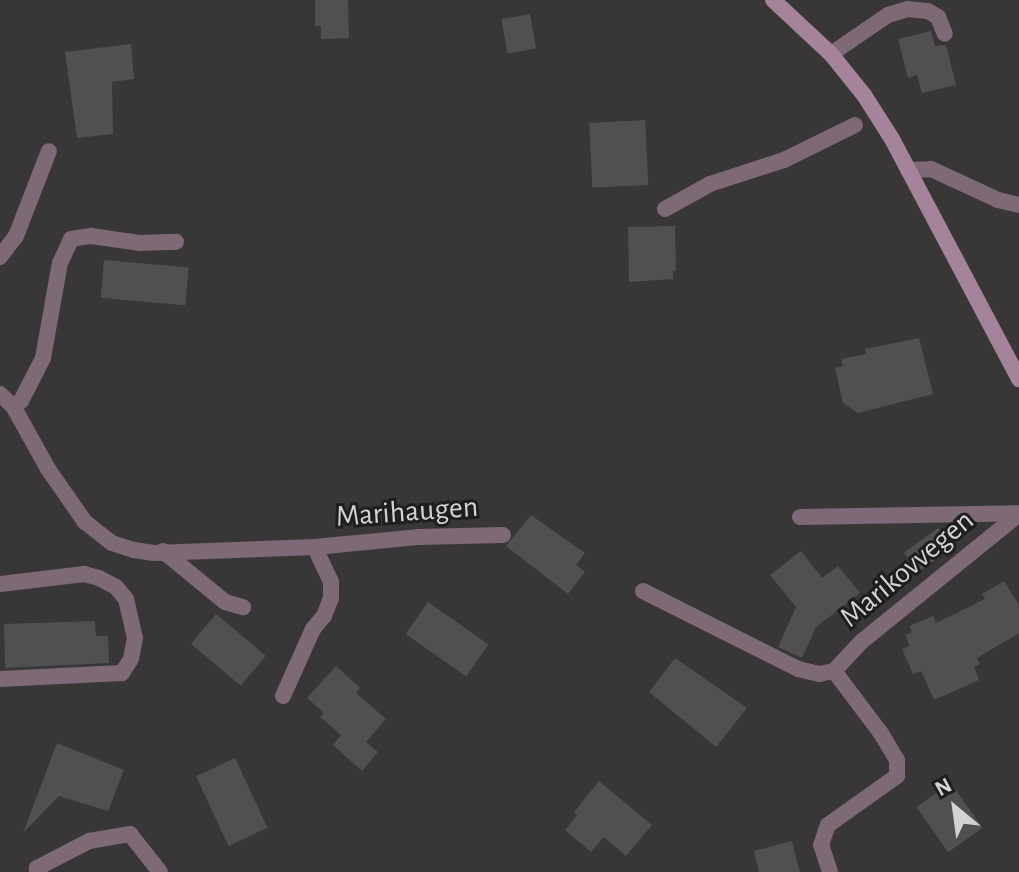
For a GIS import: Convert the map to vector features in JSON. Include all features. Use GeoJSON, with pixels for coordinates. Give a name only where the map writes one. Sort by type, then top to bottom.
{"type":"FeatureCollection","features":[{"type":"Feature","properties":{"kind":"main road"},"geometry":{"type":"LineString","coordinates":[[773,0],[831,54],[864,95],[908,170],[1019,379]]}},
{"type":"Feature","properties":{"kind":"lane"},"geometry":{"type":"LineString","coordinates":[[831,54],[888,15],[908,9],[928,11],[938,17],[945,34]]}},
{"type":"Feature","properties":{"kind":"lane"},"geometry":{"type":"LineString","coordinates":[[665,209],[710,184],[784,160],[855,125]]}},
{"type":"Feature","properties":{"kind":"lane"},"geometry":{"type":"LineString","coordinates":[[0,257],[16,236],[49,151]]}},
{"type":"Feature","properties":{"kind":"lane"},"geometry":{"type":"LineString","coordinates":[[908,170],[931,169],[998,200],[1019,205]]}},
{"type":"Feature","properties":{"kind":"lane"},"geometry":{"type":"LineString","coordinates":[[13,406],[21,401],[43,358],[60,263],[71,239],[91,236],[140,243],[176,242]]}},
{"type":"Feature","properties":{"kind":"lane","name":"Marihaugen"},"geometry":{"type":"LineString","coordinates":[[0,394],[13,406],[60,489],[96,534],[134,550],[315,547],[432,536],[503,535]]}},
{"type":"Feature","properties":{"kind":"lane","name":"Marikovvegen"},"geometry":{"type":"LineString","coordinates":[[800,517],[1019,513]]}},
{"type":"Feature","properties":{"kind":"lane","name":"Marikovvegen"},"geometry":{"type":"LineString","coordinates":[[643,591],[798,669],[819,674],[834,671],[861,642],[1019,513]]}},
{"type":"Feature","properties":{"kind":"lane","name":"Marihaugen"},"geometry":{"type":"LineString","coordinates":[[283,696],[313,629],[324,616],[331,598],[331,582],[315,547]]}},
{"type":"Feature","properties":{"kind":"lane"},"geometry":{"type":"LineString","coordinates":[[163,551],[225,602],[243,607]]}},
{"type":"Feature","properties":{"kind":"lane"},"geometry":{"type":"LineString","coordinates":[[0,584],[84,574],[99,578],[116,587],[126,599],[135,638],[131,659],[122,673],[0,679]]}},
{"type":"Feature","properties":{"kind":"lane","name":"Marikovvegen"},"geometry":{"type":"LineString","coordinates":[[830,872],[821,845],[828,825],[897,776],[897,760],[834,671]]}},
{"type":"Feature","properties":{"kind":"lane"},"geometry":{"type":"LineString","coordinates":[[37,872],[37,868],[89,841],[130,834],[160,872]]}},
{"type":"Feature","properties":{"kind":"building"},"geometry":{"type":"Polygon","coordinates":[[[315,0],[348,0],[349,38],[321,39],[321,26],[315,26],[315,0]]]}},
{"type":"Feature","properties":{"kind":"building"},"geometry":{"type":"Polygon","coordinates":[[[530,14],[536,48],[508,54],[501,19],[530,14]]]}},
{"type":"Feature","properties":{"kind":"building"},"geometry":{"type":"Polygon","coordinates":[[[931,31],[935,46],[946,45],[956,85],[922,93],[917,75],[908,78],[898,39],[931,31]]]}},
{"type":"Feature","properties":{"kind":"building"},"geometry":{"type":"Polygon","coordinates":[[[131,44],[134,79],[112,82],[113,134],[77,138],[65,52],[131,44]]]}},
{"type":"Feature","properties":{"kind":"building"},"geometry":{"type":"Polygon","coordinates":[[[645,120],[648,185],[592,188],[589,123],[645,120]]]}},
{"type":"Feature","properties":{"kind":"building"},"geometry":{"type":"Polygon","coordinates":[[[675,226],[676,271],[673,271],[673,279],[629,282],[628,227],[675,226]]]}},
{"type":"Feature","properties":{"kind":"building"},"geometry":{"type":"Polygon","coordinates":[[[104,260],[189,267],[185,305],[101,298],[104,260]]]}},
{"type":"Feature","properties":{"kind":"building"},"geometry":{"type":"Polygon","coordinates":[[[919,338],[933,394],[858,413],[843,403],[835,368],[843,366],[841,359],[866,354],[865,349],[919,338]]]}},
{"type":"Feature","properties":{"kind":"building"},"geometry":{"type":"Polygon","coordinates":[[[531,515],[585,553],[576,565],[585,572],[568,594],[506,546],[531,515]]]}},
{"type":"Feature","properties":{"kind":"building"},"geometry":{"type":"Polygon","coordinates":[[[938,528],[952,547],[918,572],[904,553],[938,528]]]}},
{"type":"Feature","properties":{"kind":"building"},"geometry":{"type":"Polygon","coordinates":[[[801,551],[822,578],[838,566],[860,593],[816,627],[802,658],[778,647],[796,607],[770,575],[801,551]]]}},
{"type":"Feature","properties":{"kind":"building"},"geometry":{"type":"Polygon","coordinates":[[[1004,581],[1019,605],[1019,633],[977,658],[980,664],[974,667],[979,680],[934,700],[921,671],[913,674],[902,649],[910,646],[905,635],[912,632],[909,626],[933,616],[936,623],[985,599],[982,594],[1004,581]]]}},
{"type":"Feature","properties":{"kind":"building"},"geometry":{"type":"Polygon","coordinates":[[[428,602],[489,644],[466,676],[406,634],[428,602]]]}},
{"type":"Feature","properties":{"kind":"building"},"geometry":{"type":"Polygon","coordinates":[[[216,614],[266,656],[241,686],[191,644],[216,614]]]}},
{"type":"Feature","properties":{"kind":"building"},"geometry":{"type":"Polygon","coordinates":[[[95,621],[96,636],[108,636],[109,663],[5,668],[4,624],[95,621]]]}},
{"type":"Feature","properties":{"kind":"building"},"geometry":{"type":"Polygon","coordinates":[[[675,658],[747,708],[716,747],[649,692],[675,658]]]}},
{"type":"Feature","properties":{"kind":"building"},"geometry":{"type":"Polygon","coordinates":[[[336,666],[360,688],[356,693],[386,719],[366,742],[378,752],[362,771],[333,745],[341,735],[320,717],[324,713],[307,698],[336,666]]]}},
{"type":"Feature","properties":{"kind":"building"},"geometry":{"type":"Polygon","coordinates":[[[57,743],[124,770],[108,811],[59,796],[23,833],[57,743]]]}},
{"type":"Feature","properties":{"kind":"building"},"geometry":{"type":"Polygon","coordinates":[[[235,758],[268,828],[229,846],[196,776],[235,758]]]}},
{"type":"Feature","properties":{"kind":"building"},"geometry":{"type":"Polygon","coordinates":[[[599,781],[652,825],[626,856],[604,837],[591,852],[565,830],[577,815],[574,812],[599,781]]]}},
{"type":"Feature","properties":{"kind":"building"},"geometry":{"type":"Polygon","coordinates":[[[951,783],[983,828],[948,852],[917,807],[951,783]]]}},
{"type":"Feature","properties":{"kind":"building"},"geometry":{"type":"Polygon","coordinates":[[[792,841],[800,872],[759,872],[754,851],[792,841]]]}}]}
